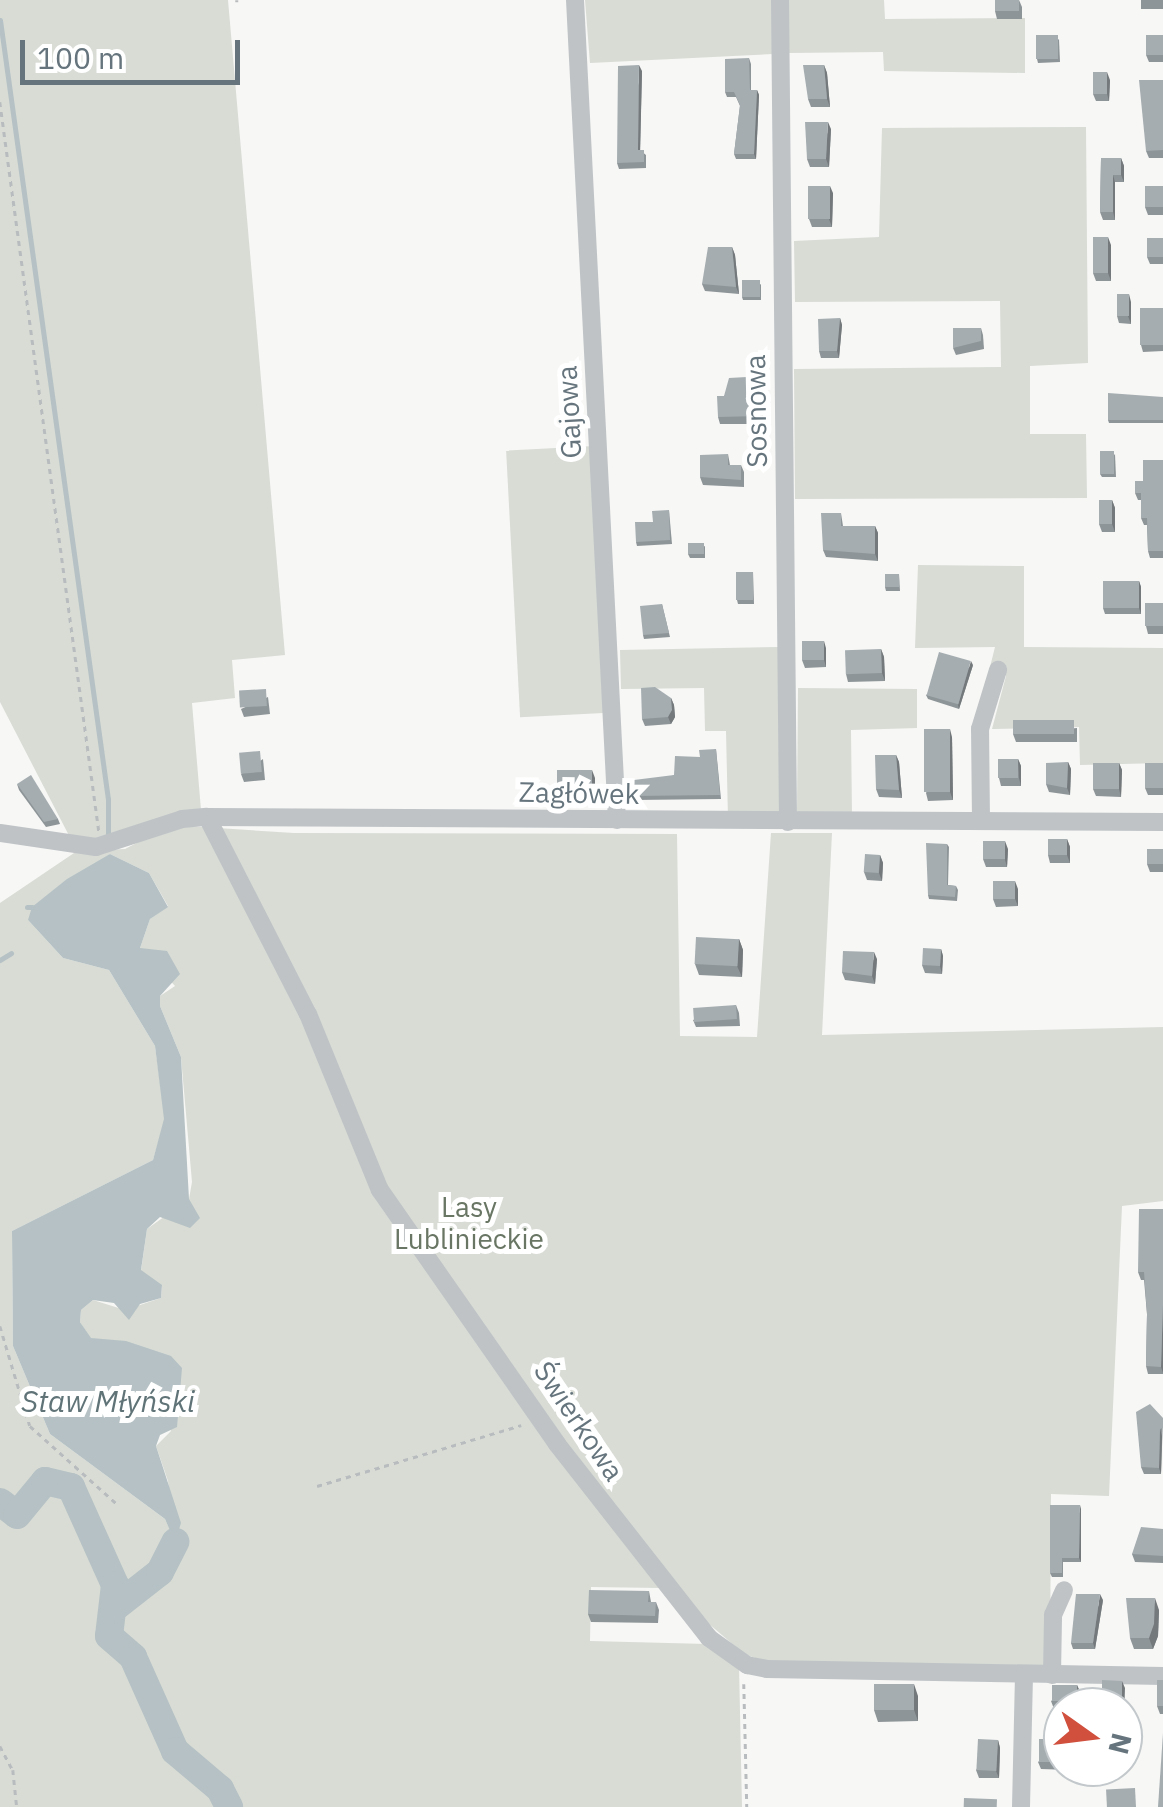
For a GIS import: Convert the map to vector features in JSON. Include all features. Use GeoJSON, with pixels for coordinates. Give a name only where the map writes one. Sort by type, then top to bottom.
{"type":"FeatureCollection","features":[{"type":"Feature","properties":{"kind":"street","name":"Gajowa"},"geometry":{"type":"LineString","coordinates":[[575,0],[617,820]]}},
{"type":"Feature","properties":{"kind":"street","name":"Sosnowa"},"geometry":{"type":"LineString","coordinates":[[780,0],[788,822]]}},
{"type":"Feature","properties":{"kind":"street"},"geometry":{"type":"LineString","coordinates":[[982,822],[980,729],[998,670]]}},
{"type":"Feature","properties":{"kind":"street","name":"Zagłówek"},"geometry":{"type":"LineString","coordinates":[[0,833],[96,847],[170,822],[207,817],[1163,822]]}},
{"type":"Feature","properties":{"kind":"street","name":"Świerkowa"},"geometry":{"type":"LineString","coordinates":[[207,817],[308,1014],[380,1190],[680,1608],[747,1665]]}},
{"type":"Feature","properties":{"kind":"street"},"geometry":{"type":"LineString","coordinates":[[1052,1675],[1053,1614],[1064,1590]]}},
{"type":"Feature","properties":{"kind":"street"},"geometry":{"type":"LineString","coordinates":[[747,1665],[1024,1676],[1163,1676]]}},
{"type":"Feature","properties":{"kind":"street"},"geometry":{"type":"LineString","coordinates":[[1021,1807],[1024,1676]]}},
{"type":"Feature","properties":{"kind":"path"},"geometry":{"type":"LineString","coordinates":[[0,102],[99,801],[96,847]]}},
{"type":"Feature","properties":{"kind":"path"},"geometry":{"type":"LineString","coordinates":[[0,1326],[30,1426],[118,1504]]}},
{"type":"Feature","properties":{"kind":"path"},"geometry":{"type":"LineString","coordinates":[[317,1486],[542,1419]]}},
{"type":"Feature","properties":{"kind":"path"},"geometry":{"type":"LineString","coordinates":[[747,1665],[747,1807]]}},
{"type":"Feature","properties":{"kind":"path"},"geometry":{"type":"LineString","coordinates":[[0,1746],[14,1770],[16,1807]]}},
{"type":"Feature","properties":{"kind":"green space","name":"Lasy Lublinieckie"},"geometry":{"type":"Polygon","coordinates":[[[0,0],[228,0],[285,655],[232,660],[235,698],[192,703],[201,810],[183,810],[80,851],[125,849],[171,825],[294,833],[677,834],[680,1036],[757,1037],[771,833],[832,833],[822,1035],[1163,1027],[1163,1201],[1122,1206],[1109,1496],[1051,1494],[1050,1669],[764,1661],[744,1654],[686,1604],[555,1454],[661,1588],[591,1587],[590,1641],[707,1644],[739,1665],[742,1807],[0,1807],[0,903],[77,851],[0,702],[0,0]],[[110,854],[28,920],[63,958],[109,970],[155,1046],[165,1119],[153,1160],[12,1231],[13,1346],[50,1434],[165,1519],[175,1541],[168,1481],[156,1446],[171,1431],[134,1347],[90,1338],[80,1322],[81,1310],[93,1300],[125,1310],[161,1298],[162,1286],[141,1271],[147,1229],[189,1199],[192,1182],[181,1057],[160,1006],[160,996],[175,986],[140,948],[150,919],[168,906],[149,873],[110,854]]]}},
{"type":"Feature","properties":{"kind":"green space"},"geometry":{"type":"Polygon","coordinates":[[[585,0],[772,0],[773,54],[590,63],[585,0]]]}},
{"type":"Feature","properties":{"kind":"green space"},"geometry":{"type":"Polygon","coordinates":[[[787,0],[884,0],[885,19],[1025,18],[1025,73],[884,71],[883,52],[787,53],[787,0]]]}},
{"type":"Feature","properties":{"kind":"green space"},"geometry":{"type":"Polygon","coordinates":[[[1086,127],[1088,363],[1030,366],[1030,434],[1086,434],[1087,498],[795,499],[794,369],[1001,367],[1000,301],[795,302],[794,241],[879,237],[882,128],[1086,127]]]}},
{"type":"Feature","properties":{"kind":"green space"},"geometry":{"type":"Polygon","coordinates":[[[594,446],[608,713],[520,717],[506,451],[594,446]]]}},
{"type":"Feature","properties":{"kind":"green space"},"geometry":{"type":"Polygon","coordinates":[[[918,565],[1024,566],[1024,647],[1163,648],[1163,763],[1080,765],[1079,727],[992,729],[1006,676],[1004,667],[990,667],[995,647],[915,648],[918,565]]]}},
{"type":"Feature","properties":{"kind":"green space"},"geometry":{"type":"Polygon","coordinates":[[[782,647],[784,810],[777,817],[728,818],[726,731],[705,731],[704,688],[621,689],[620,650],[782,647]]]}},
{"type":"Feature","properties":{"kind":"green space"},"geometry":{"type":"Polygon","coordinates":[[[798,688],[917,689],[917,728],[851,730],[852,816],[806,818],[797,811],[798,688]]]}},
{"type":"Feature","properties":{"kind":"water","name":"Staw Młyński"},"geometry":{"type":"Polygon","coordinates":[[[110,854],[149,873],[168,907],[150,919],[140,948],[167,951],[180,974],[160,996],[160,1006],[181,1057],[189,1199],[200,1218],[190,1228],[160,1217],[147,1229],[141,1270],[162,1285],[161,1298],[140,1304],[129,1320],[114,1303],[93,1300],[81,1310],[80,1322],[91,1338],[126,1341],[171,1356],[182,1368],[177,1427],[160,1435],[156,1446],[181,1523],[175,1542],[165,1519],[50,1434],[13,1346],[12,1231],[153,1160],[164,1119],[155,1046],[109,970],[63,958],[28,920],[32,907],[67,879],[110,854]]]}},
{"type":"Feature","properties":{"kind":"building"},"geometry":{"type":"Polygon","coordinates":[[[995,0],[1019,0],[1019,11],[995,11],[995,0]]]}},
{"type":"Feature","properties":{"kind":"building"},"geometry":{"type":"Polygon","coordinates":[[[1036,35],[1058,35],[1058,59],[1036,59],[1036,35]]]}},
{"type":"Feature","properties":{"kind":"building"},"geometry":{"type":"Polygon","coordinates":[[[1146,35],[1163,35],[1163,55],[1146,55],[1146,35]]]}},
{"type":"Feature","properties":{"kind":"building"},"geometry":{"type":"Polygon","coordinates":[[[749,58],[750,90],[757,90],[754,154],[734,154],[740,105],[734,92],[725,92],[725,59],[749,58]]]}},
{"type":"Feature","properties":{"kind":"building"},"geometry":{"type":"Polygon","coordinates":[[[639,65],[638,150],[644,150],[644,162],[617,163],[618,66],[639,65]]]}},
{"type":"Feature","properties":{"kind":"building"},"geometry":{"type":"Polygon","coordinates":[[[803,65],[824,65],[827,99],[808,99],[803,65]]]}},
{"type":"Feature","properties":{"kind":"building"},"geometry":{"type":"Polygon","coordinates":[[[1093,72],[1107,72],[1107,94],[1093,94],[1093,72]]]}},
{"type":"Feature","properties":{"kind":"building"},"geometry":{"type":"Polygon","coordinates":[[[1139,80],[1163,80],[1163,150],[1146,151],[1139,80]]]}},
{"type":"Feature","properties":{"kind":"building"},"geometry":{"type":"Polygon","coordinates":[[[805,122],[828,122],[826,159],[807,159],[805,122]]]}},
{"type":"Feature","properties":{"kind":"building"},"geometry":{"type":"Polygon","coordinates":[[[1101,158],[1121,158],[1121,175],[1113,175],[1113,212],[1100,212],[1101,158]]]}},
{"type":"Feature","properties":{"kind":"building"},"geometry":{"type":"Polygon","coordinates":[[[808,186],[830,186],[830,219],[808,219],[808,186]]]}},
{"type":"Feature","properties":{"kind":"building"},"geometry":{"type":"Polygon","coordinates":[[[1145,186],[1163,186],[1163,207],[1145,207],[1145,186]]]}},
{"type":"Feature","properties":{"kind":"building"},"geometry":{"type":"Polygon","coordinates":[[[1093,237],[1108,237],[1108,273],[1093,273],[1093,237]]]}},
{"type":"Feature","properties":{"kind":"building"},"geometry":{"type":"Polygon","coordinates":[[[1147,238],[1163,238],[1163,257],[1147,257],[1147,238]]]}},
{"type":"Feature","properties":{"kind":"building"},"geometry":{"type":"Polygon","coordinates":[[[708,247],[732,247],[736,287],[702,284],[708,247]]]}},
{"type":"Feature","properties":{"kind":"building"},"geometry":{"type":"Polygon","coordinates":[[[742,280],[760,280],[760,297],[742,297],[742,280]]]}},
{"type":"Feature","properties":{"kind":"building"},"geometry":{"type":"Polygon","coordinates":[[[1117,294],[1129,294],[1129,316],[1117,316],[1117,294]]]}},
{"type":"Feature","properties":{"kind":"building"},"geometry":{"type":"Polygon","coordinates":[[[1140,308],[1163,308],[1163,345],[1140,345],[1140,308]]]}},
{"type":"Feature","properties":{"kind":"building"},"geometry":{"type":"Polygon","coordinates":[[[840,318],[837,351],[819,351],[818,319],[840,318]]]}},
{"type":"Feature","properties":{"kind":"building"},"geometry":{"type":"Polygon","coordinates":[[[953,328],[981,328],[981,341],[953,348],[953,328]]]}},
{"type":"Feature","properties":{"kind":"building"},"geometry":{"type":"Polygon","coordinates":[[[747,377],[748,399],[760,398],[760,416],[718,417],[717,396],[724,396],[729,378],[747,377]]]}},
{"type":"Feature","properties":{"kind":"building"},"geometry":{"type":"Polygon","coordinates":[[[1108,393],[1163,397],[1163,420],[1108,420],[1108,393]]]}},
{"type":"Feature","properties":{"kind":"building"},"geometry":{"type":"Polygon","coordinates":[[[1100,451],[1114,451],[1114,474],[1100,474],[1100,451]]]}},
{"type":"Feature","properties":{"kind":"building"},"geometry":{"type":"Polygon","coordinates":[[[728,454],[728,465],[741,465],[741,480],[700,477],[700,455],[728,454]]]}},
{"type":"Feature","properties":{"kind":"building"},"geometry":{"type":"Polygon","coordinates":[[[1143,460],[1163,460],[1163,551],[1148,551],[1147,518],[1141,518],[1141,493],[1135,493],[1135,481],[1143,481],[1143,460]]]}},
{"type":"Feature","properties":{"kind":"building"},"geometry":{"type":"Polygon","coordinates":[[[1099,500],[1112,500],[1112,524],[1099,524],[1099,500]]]}},
{"type":"Feature","properties":{"kind":"building"},"geometry":{"type":"Polygon","coordinates":[[[669,510],[670,540],[636,542],[635,522],[653,522],[652,511],[669,510]]]}},
{"type":"Feature","properties":{"kind":"building"},"geometry":{"type":"Polygon","coordinates":[[[821,513],[841,513],[841,526],[875,526],[875,554],[823,550],[821,513]]]}},
{"type":"Feature","properties":{"kind":"building"},"geometry":{"type":"Polygon","coordinates":[[[688,543],[704,543],[704,554],[688,554],[688,543]]]}},
{"type":"Feature","properties":{"kind":"building"},"geometry":{"type":"Polygon","coordinates":[[[736,572],[753,572],[753,600],[736,600],[736,572]]]}},
{"type":"Feature","properties":{"kind":"building"},"geometry":{"type":"Polygon","coordinates":[[[885,574],[899,574],[899,587],[885,587],[885,574]]]}},
{"type":"Feature","properties":{"kind":"building"},"geometry":{"type":"Polygon","coordinates":[[[1103,581],[1139,581],[1139,608],[1103,608],[1103,581]]]}},
{"type":"Feature","properties":{"kind":"building"},"geometry":{"type":"Polygon","coordinates":[[[1145,603],[1163,603],[1163,626],[1145,626],[1145,603]]]}},
{"type":"Feature","properties":{"kind":"building"},"geometry":{"type":"Polygon","coordinates":[[[662,604],[669,633],[643,635],[640,606],[662,604]]]}},
{"type":"Feature","properties":{"kind":"building"},"geometry":{"type":"Polygon","coordinates":[[[802,641],[824,641],[824,660],[802,660],[802,641]]]}},
{"type":"Feature","properties":{"kind":"building"},"geometry":{"type":"Polygon","coordinates":[[[881,649],[882,673],[846,674],[845,650],[881,649]]]}},
{"type":"Feature","properties":{"kind":"building"},"geometry":{"type":"Polygon","coordinates":[[[939,652],[971,661],[958,704],[927,695],[939,652]]]}},
{"type":"Feature","properties":{"kind":"building"},"geometry":{"type":"Polygon","coordinates":[[[655,687],[671,698],[672,710],[668,717],[642,719],[641,688],[655,687]]]}},
{"type":"Feature","properties":{"kind":"building"},"geometry":{"type":"Polygon","coordinates":[[[266,689],[267,706],[240,707],[239,690],[266,689]]]}},
{"type":"Feature","properties":{"kind":"building"},"geometry":{"type":"Polygon","coordinates":[[[1013,720],[1074,720],[1074,734],[1013,734],[1013,720]]]}},
{"type":"Feature","properties":{"kind":"building"},"geometry":{"type":"Polygon","coordinates":[[[924,729],[950,729],[950,792],[924,792],[924,729]]]}},
{"type":"Feature","properties":{"kind":"building"},"geometry":{"type":"Polygon","coordinates":[[[716,749],[720,795],[633,796],[634,780],[674,775],[675,756],[700,757],[699,750],[716,749]]]}},
{"type":"Feature","properties":{"kind":"building"},"geometry":{"type":"Polygon","coordinates":[[[260,751],[262,772],[241,774],[239,753],[260,751]]]}},
{"type":"Feature","properties":{"kind":"building"},"geometry":{"type":"Polygon","coordinates":[[[875,755],[896,755],[899,790],[876,789],[875,755]]]}},
{"type":"Feature","properties":{"kind":"building"},"geometry":{"type":"Polygon","coordinates":[[[998,759],[1018,759],[1018,778],[998,778],[998,759]]]}},
{"type":"Feature","properties":{"kind":"building"},"geometry":{"type":"Polygon","coordinates":[[[1068,762],[1067,788],[1046,784],[1046,763],[1068,762]]]}},
{"type":"Feature","properties":{"kind":"building"},"geometry":{"type":"Polygon","coordinates":[[[1093,763],[1119,763],[1119,789],[1093,789],[1093,763]]]}},
{"type":"Feature","properties":{"kind":"building"},"geometry":{"type":"Polygon","coordinates":[[[1145,763],[1163,763],[1163,788],[1145,788],[1145,763]]]}},
{"type":"Feature","properties":{"kind":"building"},"geometry":{"type":"Polygon","coordinates":[[[557,770],[592,770],[592,791],[557,791],[557,770]]]}},
{"type":"Feature","properties":{"kind":"building"},"geometry":{"type":"Polygon","coordinates":[[[31,775],[58,819],[44,822],[17,784],[31,775]]]}},
{"type":"Feature","properties":{"kind":"building"},"geometry":{"type":"Polygon","coordinates":[[[1048,839],[1067,839],[1067,855],[1048,855],[1048,839]]]}},
{"type":"Feature","properties":{"kind":"building"},"geometry":{"type":"Polygon","coordinates":[[[983,841],[1005,841],[1005,859],[983,859],[983,841]]]}},
{"type":"Feature","properties":{"kind":"building"},"geometry":{"type":"Polygon","coordinates":[[[926,843],[947,844],[947,885],[956,886],[955,897],[928,895],[926,843]]]}},
{"type":"Feature","properties":{"kind":"building"},"geometry":{"type":"Polygon","coordinates":[[[1147,849],[1163,849],[1163,864],[1147,864],[1147,849]]]}},
{"type":"Feature","properties":{"kind":"building"},"geometry":{"type":"Polygon","coordinates":[[[865,854],[880,855],[879,873],[864,872],[865,854]]]}},
{"type":"Feature","properties":{"kind":"building"},"geometry":{"type":"Polygon","coordinates":[[[993,881],[1015,881],[1015,899],[993,899],[993,881]]]}},
{"type":"Feature","properties":{"kind":"building"},"geometry":{"type":"Polygon","coordinates":[[[696,937],[739,939],[738,966],[695,964],[696,937]]]}},
{"type":"Feature","properties":{"kind":"building"},"geometry":{"type":"Polygon","coordinates":[[[923,948],[941,949],[940,966],[922,965],[923,948]]]}},
{"type":"Feature","properties":{"kind":"building"},"geometry":{"type":"Polygon","coordinates":[[[843,951],[874,952],[872,976],[842,972],[843,951]]]}},
{"type":"Feature","properties":{"kind":"building"},"geometry":{"type":"Polygon","coordinates":[[[736,1005],[737,1019],[694,1022],[693,1008],[736,1005]]]}},
{"type":"Feature","properties":{"kind":"building"},"geometry":{"type":"Polygon","coordinates":[[[1139,1209],[1163,1209],[1161,1367],[1146,1366],[1144,1272],[1138,1272],[1139,1209]]]}},
{"type":"Feature","properties":{"kind":"building"},"geometry":{"type":"Polygon","coordinates":[[[1150,1404],[1163,1418],[1159,1468],[1141,1467],[1136,1412],[1150,1404]]]}},
{"type":"Feature","properties":{"kind":"building"},"geometry":{"type":"Polygon","coordinates":[[[1050,1505],[1080,1505],[1079,1558],[1062,1558],[1062,1573],[1050,1573],[1050,1505]]]}},
{"type":"Feature","properties":{"kind":"building"},"geometry":{"type":"Polygon","coordinates":[[[1141,1527],[1163,1529],[1163,1556],[1132,1554],[1141,1527]]]}},
{"type":"Feature","properties":{"kind":"building"},"geometry":{"type":"Polygon","coordinates":[[[589,1590],[649,1591],[648,1602],[656,1602],[655,1616],[588,1614],[589,1590]]]}},
{"type":"Feature","properties":{"kind":"building"},"geometry":{"type":"Polygon","coordinates":[[[1076,1594],[1100,1594],[1093,1643],[1071,1643],[1076,1594]]]}},
{"type":"Feature","properties":{"kind":"building"},"geometry":{"type":"Polygon","coordinates":[[[1126,1598],[1155,1598],[1149,1638],[1130,1638],[1126,1598]]]}},
{"type":"Feature","properties":{"kind":"building"},"geometry":{"type":"Polygon","coordinates":[[[1102,1680],[1122,1681],[1122,1687],[1102,1687],[1102,1680]]]}},
{"type":"Feature","properties":{"kind":"building"},"geometry":{"type":"Polygon","coordinates":[[[1157,1680],[1163,1680],[1163,1706],[1157,1706],[1157,1680]]]}},
{"type":"Feature","properties":{"kind":"building"},"geometry":{"type":"Polygon","coordinates":[[[874,1684],[914,1684],[914,1710],[874,1710],[874,1684]]]}},
{"type":"Feature","properties":{"kind":"building"},"geometry":{"type":"Polygon","coordinates":[[[1163,1733],[1163,1807],[1158,1807],[1163,1733]]]}},
{"type":"Feature","properties":{"kind":"building"},"geometry":{"type":"Polygon","coordinates":[[[978,1739],[998,1740],[996,1771],[976,1770],[978,1739]]]}},
{"type":"Feature","properties":{"kind":"building"},"geometry":{"type":"Polygon","coordinates":[[[1039,1739],[1043,1739],[1043,1762],[1039,1762],[1039,1739]]]}},
{"type":"Feature","properties":{"kind":"building"},"geometry":{"type":"Polygon","coordinates":[[[1135,1788],[1136,1807],[1107,1807],[1106,1790],[1135,1788]]]}},
{"type":"Feature","properties":{"kind":"building"},"geometry":{"type":"Polygon","coordinates":[[[964,1798],[997,1799],[997,1807],[964,1807],[964,1798]]]}},
{"type":"Feature","properties":{"kind":"waterway"},"geometry":{"type":"LineString","coordinates":[[0,20],[108,799],[108,838]]}},
{"type":"Feature","properties":{"kind":"waterway"},"geometry":{"type":"LineString","coordinates":[[27,907],[32,907]]}},
{"type":"Feature","properties":{"kind":"waterway"},"geometry":{"type":"LineString","coordinates":[[0,960],[11,953]]}},
{"type":"Feature","properties":{"kind":"waterway"},"geometry":{"type":"LineString","coordinates":[[0,1502],[17,1515],[45,1481],[71,1487],[115,1585],[109,1636],[133,1657],[175,1751],[220,1789],[229,1807]]}},
{"type":"Feature","properties":{"kind":"waterway"},"geometry":{"type":"LineString","coordinates":[[114,1608],[160,1572],[175,1542]]}}]}
